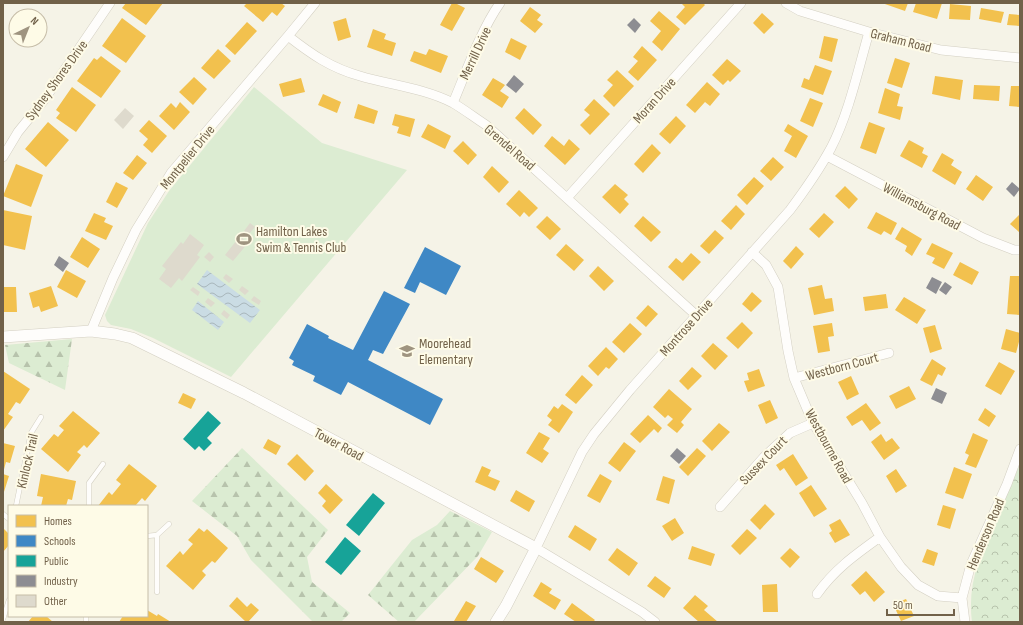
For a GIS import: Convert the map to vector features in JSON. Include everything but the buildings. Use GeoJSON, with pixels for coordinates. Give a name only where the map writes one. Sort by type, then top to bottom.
{"type":"FeatureCollection","features":[{"type":"Feature","properties":{"kind":"street","name":"Sydney Shores Drive"},"geometry":{"type":"LineString","coordinates":[[3,157],[18,132],[44,100],[110,3]]}},
{"type":"Feature","properties":{"kind":"street","name":"Montpelier Drive"},"geometry":{"type":"LineString","coordinates":[[92,331],[113,278],[136,230],[171,173],[315,3]]}},
{"type":"Feature","properties":{"kind":"street","name":"Merrill Drive"},"geometry":{"type":"LineString","coordinates":[[453,103],[481,39],[500,3]]}},
{"type":"Feature","properties":{"kind":"street","name":"Moran Drive"},"geometry":{"type":"LineString","coordinates":[[567,198],[741,3]]}},
{"type":"Feature","properties":{"kind":"street","name":"Graham Road"},"geometry":{"type":"LineString","coordinates":[[786,3],[800,11],[869,32],[941,50],[1020,58]]}},
{"type":"Feature","properties":{"kind":"street","name":"Montrose Drive"},"geometry":{"type":"LineString","coordinates":[[496,622],[536,548],[586,446],[630,390],[790,210],[810,183],[827,156],[842,124],[869,32]]}},
{"type":"Feature","properties":{"kind":"street","name":"Grendel Road"},"geometry":{"type":"LineString","coordinates":[[288,36],[312,55],[334,66],[359,76],[427,93],[453,103],[486,125],[697,316]]}},
{"type":"Feature","properties":{"kind":"street","name":"Williamsburg Road"},"geometry":{"type":"LineString","coordinates":[[827,156],[983,238],[1014,250],[1020,250]]}},
{"type":"Feature","properties":{"kind":"street","name":"Westbourne Road"},"geometry":{"type":"LineString","coordinates":[[752,252],[766,265],[778,287],[788,351],[794,378],[813,423],[862,503],[880,537],[901,567],[918,585],[938,596],[962,598]]}},
{"type":"Feature","properties":{"kind":"street","name":"Tower Road"},"geometry":{"type":"LineString","coordinates":[[3,337],[92,331],[132,338],[244,394],[536,548],[642,612],[655,622]]}},
{"type":"Feature","properties":{"kind":"street","name":"Westborn Court"},"geometry":{"type":"LineString","coordinates":[[794,378],[889,353]]}},
{"type":"Feature","properties":{"kind":"street","name":"Sussex Court"},"geometry":{"type":"LineString","coordinates":[[720,506],[764,457],[790,433],[813,423]]}},
{"type":"Feature","properties":{"kind":"street","name":"Henderson Road"},"geometry":{"type":"LineString","coordinates":[[964,622],[962,598],[971,564],[1007,484],[1020,449]]}},
{"type":"Feature","properties":{"kind":"street"},"geometry":{"type":"LineString","coordinates":[[817,594],[828,579],[854,555],[880,537]]}},
{"type":"Feature","properties":{"kind":"lane","name":"Kinlock Trail"},"geometry":{"type":"LineString","coordinates":[[16,505],[31,433],[41,417]]}},
{"type":"Feature","properties":{"kind":"lane"},"geometry":{"type":"LineString","coordinates":[[89,505],[89,483],[102,464]]}},
{"type":"Feature","properties":{"kind":"lane"},"geometry":{"type":"LineString","coordinates":[[148,536],[157,535],[169,524]]}},
{"type":"Feature","properties":{"kind":"lane"},"geometry":{"type":"LineString","coordinates":[[157,535],[157,592]]}},
{"type":"Feature","properties":{"kind":"lane"},"geometry":{"type":"LineString","coordinates":[[3,619],[8,603]]}},
{"type":"Feature","properties":{"kind":"green space","name":"Hamilton Lakes Swim & Tennis Club"},"geometry":{"type":"Polygon","coordinates":[[[254,87],[322,143],[407,170],[231,377],[153,338],[131,329],[111,325],[107,321],[105,315],[148,223],[169,191],[254,87]]]}},
{"type":"Feature","properties":{"kind":"green space"},"geometry":{"type":"Polygon","coordinates":[[[72,339],[65,390],[9,363],[5,345],[72,339]]]}},
{"type":"Feature","properties":{"kind":"green space"},"geometry":{"type":"Polygon","coordinates":[[[242,448],[328,530],[307,557],[312,582],[350,613],[341,622],[313,622],[251,560],[237,536],[192,501],[242,448]]]}},
{"type":"Feature","properties":{"kind":"green space"},"geometry":{"type":"Polygon","coordinates":[[[1020,464],[1020,622],[972,622],[971,595],[976,570],[984,546],[1020,464]]]}},
{"type":"Feature","properties":{"kind":"green space"},"geometry":{"type":"Polygon","coordinates":[[[450,511],[492,532],[478,556],[414,622],[399,622],[368,595],[412,540],[437,525],[450,511]]]}},
{"type":"Feature","properties":{"kind":"water"},"geometry":{"type":"Polygon","coordinates":[[[207,270],[260,310],[250,323],[197,284],[207,270]]]}},
{"type":"Feature","properties":{"kind":"water"},"geometry":{"type":"Polygon","coordinates":[[[198,301],[224,322],[218,330],[192,310],[198,301]]]}},
{"type":"Feature","properties":{"kind":"place","name":"Hamilton Lakes Swim & Tennis Club"},"geometry":{"type":"Point","coordinates":[244,239]}},
{"type":"Feature","properties":{"kind":"place","name":"Moorehead Elementary"},"geometry":{"type":"Point","coordinates":[407,351]}}]}
